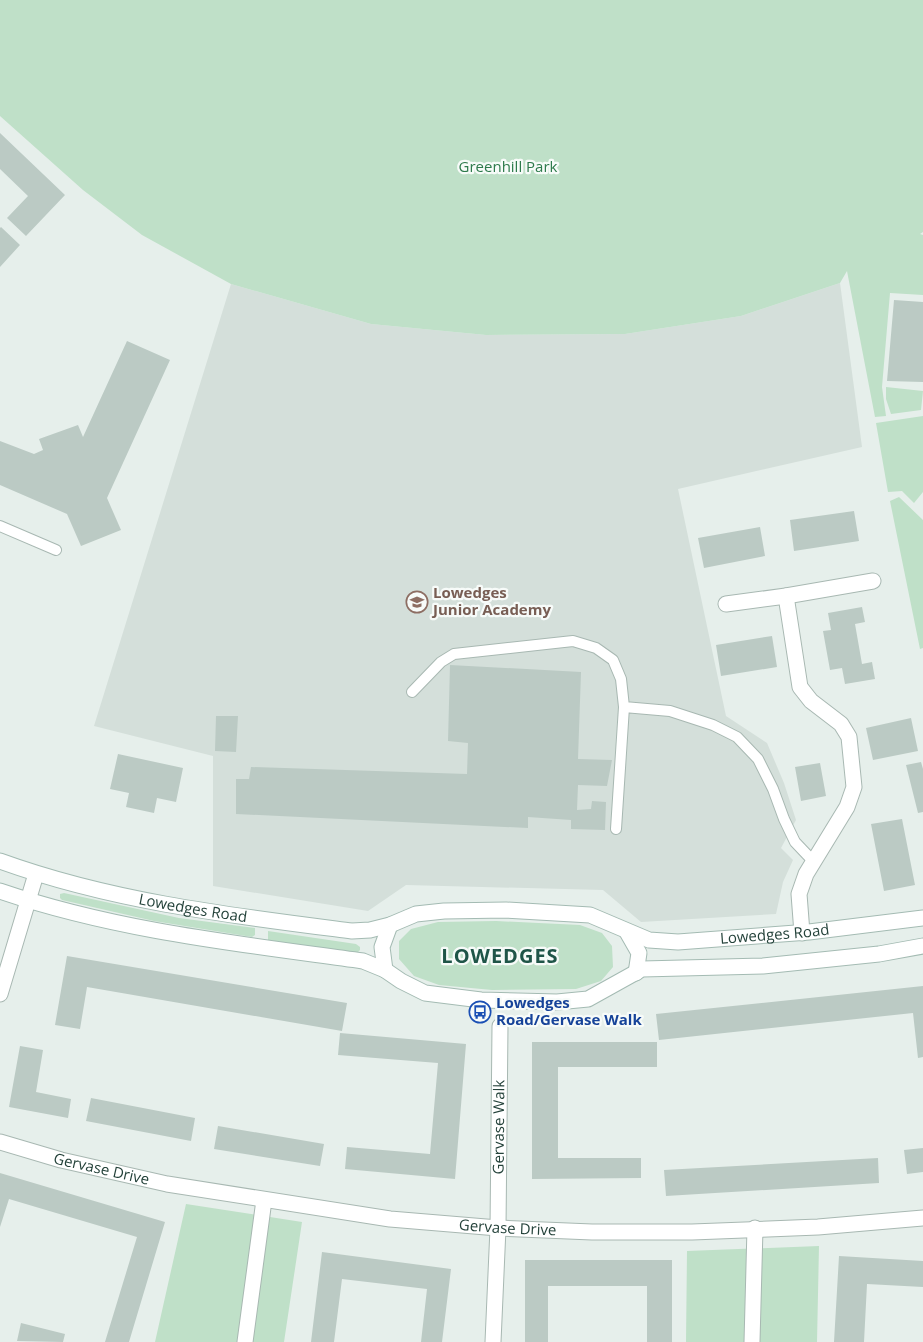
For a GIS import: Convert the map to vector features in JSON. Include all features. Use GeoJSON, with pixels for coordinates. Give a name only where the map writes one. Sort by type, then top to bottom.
{"type":"FeatureCollection","features":[{"type":"Feature","properties":{"kind":"street"},"geometry":{"type":"LineString","coordinates":[[726,604],[873,582]]}},
{"type":"Feature","properties":{"kind":"street"},"geometry":{"type":"LineString","coordinates":[[786,596],[800,687],[811,701],[841,724],[849,737],[854,787],[847,806],[806,874],[799,894],[802,933]]}},
{"type":"Feature","properties":{"kind":"street","name":"Lowedges Road"},"geometry":{"type":"LineString","coordinates":[[0,861],[36,874],[140,899],[217,914],[352,931],[370,930],[390,925],[416,914],[444,911],[506,910],[590,915],[649,940],[678,942],[802,933],[923,918]]}},
{"type":"Feature","properties":{"kind":"street"},"geometry":{"type":"LineString","coordinates":[[0,994],[36,874]]}},
{"type":"Feature","properties":{"kind":"street","name":"Lowedges Road"},"geometry":{"type":"LineString","coordinates":[[0,891],[28,901],[133,927],[363,961],[385,970],[401,981],[426,993],[482,1000],[557,1002],[588,999],[642,969],[763,966],[879,954],[923,946]]}},
{"type":"Feature","properties":{"kind":"street"},"geometry":{"type":"LineString","coordinates":[[385,970],[382,947],[390,925]]}},
{"type":"Feature","properties":{"kind":"street"},"geometry":{"type":"LineString","coordinates":[[627,932],[639,952],[636,973]]}},
{"type":"Feature","properties":{"kind":"street","name":"Gervase Walk"},"geometry":{"type":"LineString","coordinates":[[493,1342],[498,1228],[500,1026]]}},
{"type":"Feature","properties":{"kind":"street","name":"Gervase Drive"},"geometry":{"type":"LineString","coordinates":[[0,1142],[61,1160],[167,1184],[390,1219],[498,1228],[592,1232],[692,1232],[818,1227],[923,1218]]}},
{"type":"Feature","properties":{"kind":"street"},"geometry":{"type":"LineString","coordinates":[[245,1342],[264,1200]]}},
{"type":"Feature","properties":{"kind":"street"},"geometry":{"type":"LineString","coordinates":[[752,1342],[755,1228]]}},
{"type":"Feature","properties":{"kind":"lane"},"geometry":{"type":"LineString","coordinates":[[0,526],[56,550]]}},
{"type":"Feature","properties":{"kind":"lane"},"geometry":{"type":"LineString","coordinates":[[412,692],[441,662],[454,654],[573,641],[596,648],[612,660],[621,679],[624,707],[616,829]]}},
{"type":"Feature","properties":{"kind":"lane"},"geometry":{"type":"LineString","coordinates":[[624,707],[670,711],[713,725],[737,737],[758,759],[795,842],[814,861]]}},
{"type":"Feature","properties":{"kind":"shaded area","name":"Lowedges Junior Academy"},"geometry":{"type":"Polygon","coordinates":[[[840,283],[862,447],[678,489],[726,716],[767,743],[784,783],[796,820],[781,848],[793,860],[783,882],[776,914],[641,922],[603,890],[406,885],[368,911],[213,886],[213,756],[94,726],[231,284],[371,324],[486,335],[625,334],[741,316],[840,283]]]}},
{"type":"Feature","properties":{"kind":"green space","name":"Greenhill Park"},"geometry":{"type":"Polygon","coordinates":[[[0,0],[923,0],[923,232],[920,234],[923,235],[923,295],[890,293],[882,387],[886,416],[875,417],[847,271],[840,283],[741,316],[625,334],[486,335],[371,324],[231,284],[142,235],[83,190],[0,116],[0,0]]]}},
{"type":"Feature","properties":{"kind":"green space"},"geometry":{"type":"Polygon","coordinates":[[[886,387],[923,391],[921,410],[891,414],[886,399],[886,387]]]}},
{"type":"Feature","properties":{"kind":"green space"},"geometry":{"type":"Polygon","coordinates":[[[923,416],[923,492],[914,503],[902,491],[888,492],[876,423],[923,416]]]}},
{"type":"Feature","properties":{"kind":"green space"},"geometry":{"type":"Polygon","coordinates":[[[899,497],[923,520],[923,648],[920,649],[890,501],[899,497]]]}},
{"type":"Feature","properties":{"kind":"green space"},"geometry":{"type":"Polygon","coordinates":[[[64,893],[179,918],[255,928],[255,935],[252,937],[154,921],[62,900],[60,894],[64,893]]]}},
{"type":"Feature","properties":{"kind":"green space"},"geometry":{"type":"Polygon","coordinates":[[[496,921],[580,925],[602,933],[612,946],[613,967],[601,981],[576,989],[492,990],[439,985],[414,976],[399,959],[399,941],[411,929],[438,922],[496,921]]]}},
{"type":"Feature","properties":{"kind":"green space"},"geometry":{"type":"Polygon","coordinates":[[[268,931],[356,944],[360,947],[360,950],[357,953],[268,940],[268,931]]]}},
{"type":"Feature","properties":{"kind":"green space"},"geometry":{"type":"Polygon","coordinates":[[[186,1204],[302,1222],[284,1342],[155,1342],[186,1204]]]}},
{"type":"Feature","properties":{"kind":"green space"},"geometry":{"type":"Polygon","coordinates":[[[819,1246],[817,1342],[686,1342],[687,1251],[819,1246]]]}},
{"type":"Feature","properties":{"kind":"building"},"geometry":{"type":"Polygon","coordinates":[[[0,133],[65,195],[26,236],[7,218],[28,196],[0,169],[0,133]]]}},
{"type":"Feature","properties":{"kind":"building"},"geometry":{"type":"Polygon","coordinates":[[[0,228],[20,245],[0,267],[0,228]]]}},
{"type":"Feature","properties":{"kind":"building"},"geometry":{"type":"Polygon","coordinates":[[[894,300],[923,302],[923,382],[887,381],[894,300]]]}},
{"type":"Feature","properties":{"kind":"building"},"geometry":{"type":"Polygon","coordinates":[[[127,341],[170,360],[107,498],[121,530],[81,546],[67,514],[0,485],[0,441],[34,454],[43,450],[39,439],[78,425],[83,437],[127,341]]]}},
{"type":"Feature","properties":{"kind":"building"},"geometry":{"type":"Polygon","coordinates":[[[854,511],[859,541],[794,551],[790,520],[854,511]]]}},
{"type":"Feature","properties":{"kind":"building"},"geometry":{"type":"Polygon","coordinates":[[[760,527],[765,556],[704,568],[698,538],[760,527]]]}},
{"type":"Feature","properties":{"kind":"building"},"geometry":{"type":"Polygon","coordinates":[[[862,607],[865,622],[855,624],[862,664],[872,662],[875,679],[845,684],[842,668],[830,670],[823,631],[831,630],[828,613],[862,607]]]}},
{"type":"Feature","properties":{"kind":"building"},"geometry":{"type":"Polygon","coordinates":[[[772,636],[777,667],[721,676],[716,645],[772,636]]]}},
{"type":"Feature","properties":{"kind":"building"},"geometry":{"type":"Polygon","coordinates":[[[450,665],[581,672],[578,759],[612,760],[607,786],[578,785],[577,810],[591,809],[592,801],[606,802],[605,830],[571,829],[571,820],[528,817],[528,828],[236,814],[236,779],[249,779],[251,767],[467,774],[468,743],[448,741],[450,665]]]}},
{"type":"Feature","properties":{"kind":"building"},"geometry":{"type":"Polygon","coordinates":[[[216,716],[238,716],[236,752],[215,751],[216,716]]]}},
{"type":"Feature","properties":{"kind":"building"},"geometry":{"type":"Polygon","coordinates":[[[911,718],[918,751],[873,760],[866,728],[911,718]]]}},
{"type":"Feature","properties":{"kind":"building"},"geometry":{"type":"Polygon","coordinates":[[[118,754],[183,768],[176,802],[157,798],[154,813],[126,807],[129,793],[110,789],[118,754]]]}},
{"type":"Feature","properties":{"kind":"building"},"geometry":{"type":"Polygon","coordinates":[[[921,762],[923,769],[923,812],[918,813],[906,765],[921,762]]]}},
{"type":"Feature","properties":{"kind":"building"},"geometry":{"type":"Polygon","coordinates":[[[820,763],[826,796],[801,801],[795,767],[820,763]]]}},
{"type":"Feature","properties":{"kind":"building"},"geometry":{"type":"Polygon","coordinates":[[[902,819],[915,885],[884,891],[871,824],[902,819]]]}},
{"type":"Feature","properties":{"kind":"building"},"geometry":{"type":"Polygon","coordinates":[[[67,956],[347,1003],[342,1031],[87,987],[80,1029],[55,1025],[67,956]]]}},
{"type":"Feature","properties":{"kind":"building"},"geometry":{"type":"Polygon","coordinates":[[[923,986],[923,1057],[918,1058],[913,1013],[659,1040],[656,1014],[923,986]]]}},
{"type":"Feature","properties":{"kind":"building"},"geometry":{"type":"Polygon","coordinates":[[[340,1033],[466,1044],[455,1179],[345,1169],[347,1147],[430,1154],[438,1063],[338,1055],[340,1033]]]}},
{"type":"Feature","properties":{"kind":"building"},"geometry":{"type":"Polygon","coordinates":[[[532,1042],[657,1042],[657,1067],[558,1067],[558,1158],[641,1158],[641,1178],[532,1179],[532,1042]]]}},
{"type":"Feature","properties":{"kind":"building"},"geometry":{"type":"Polygon","coordinates":[[[20,1046],[43,1050],[36,1092],[71,1099],[68,1118],[9,1107],[20,1046]]]}},
{"type":"Feature","properties":{"kind":"building"},"geometry":{"type":"Polygon","coordinates":[[[91,1098],[195,1118],[191,1141],[86,1121],[91,1098]]]}},
{"type":"Feature","properties":{"kind":"building"},"geometry":{"type":"Polygon","coordinates":[[[218,1126],[324,1144],[320,1166],[214,1149],[218,1126]]]}},
{"type":"Feature","properties":{"kind":"building"},"geometry":{"type":"Polygon","coordinates":[[[923,1148],[923,1172],[907,1174],[904,1150],[923,1148]]]}},
{"type":"Feature","properties":{"kind":"building"},"geometry":{"type":"Polygon","coordinates":[[[878,1158],[879,1183],[666,1196],[664,1170],[878,1158]]]}},
{"type":"Feature","properties":{"kind":"building"},"geometry":{"type":"Polygon","coordinates":[[[0,1173],[165,1222],[129,1342],[105,1342],[137,1237],[9,1199],[0,1227],[0,1173]]]}},
{"type":"Feature","properties":{"kind":"building"},"geometry":{"type":"Polygon","coordinates":[[[322,1252],[451,1269],[442,1342],[421,1342],[427,1289],[342,1279],[334,1342],[311,1342],[322,1252]]]}},
{"type":"Feature","properties":{"kind":"building"},"geometry":{"type":"Polygon","coordinates":[[[839,1256],[923,1261],[923,1287],[867,1284],[864,1342],[834,1342],[839,1256]]]}},
{"type":"Feature","properties":{"kind":"building"},"geometry":{"type":"Polygon","coordinates":[[[525,1260],[672,1260],[672,1342],[647,1342],[647,1286],[548,1286],[548,1342],[525,1342],[525,1260]]]}},
{"type":"Feature","properties":{"kind":"building"},"geometry":{"type":"Polygon","coordinates":[[[21,1323],[65,1334],[63,1342],[17,1341],[21,1323]]]}},
{"type":"Feature","properties":{"kind":"place","name":"Lowedges Junior Academy"},"geometry":{"type":"Point","coordinates":[417,602]}},
{"type":"Feature","properties":{"kind":"place","name":"Lowedges Road/Gervase Walk"},"geometry":{"type":"Point","coordinates":[480,1012]}},
{"type":"Feature","properties":{"kind":"district","name":"LOWEDGES"},"geometry":{"type":"Point","coordinates":[500,956]}}]}
